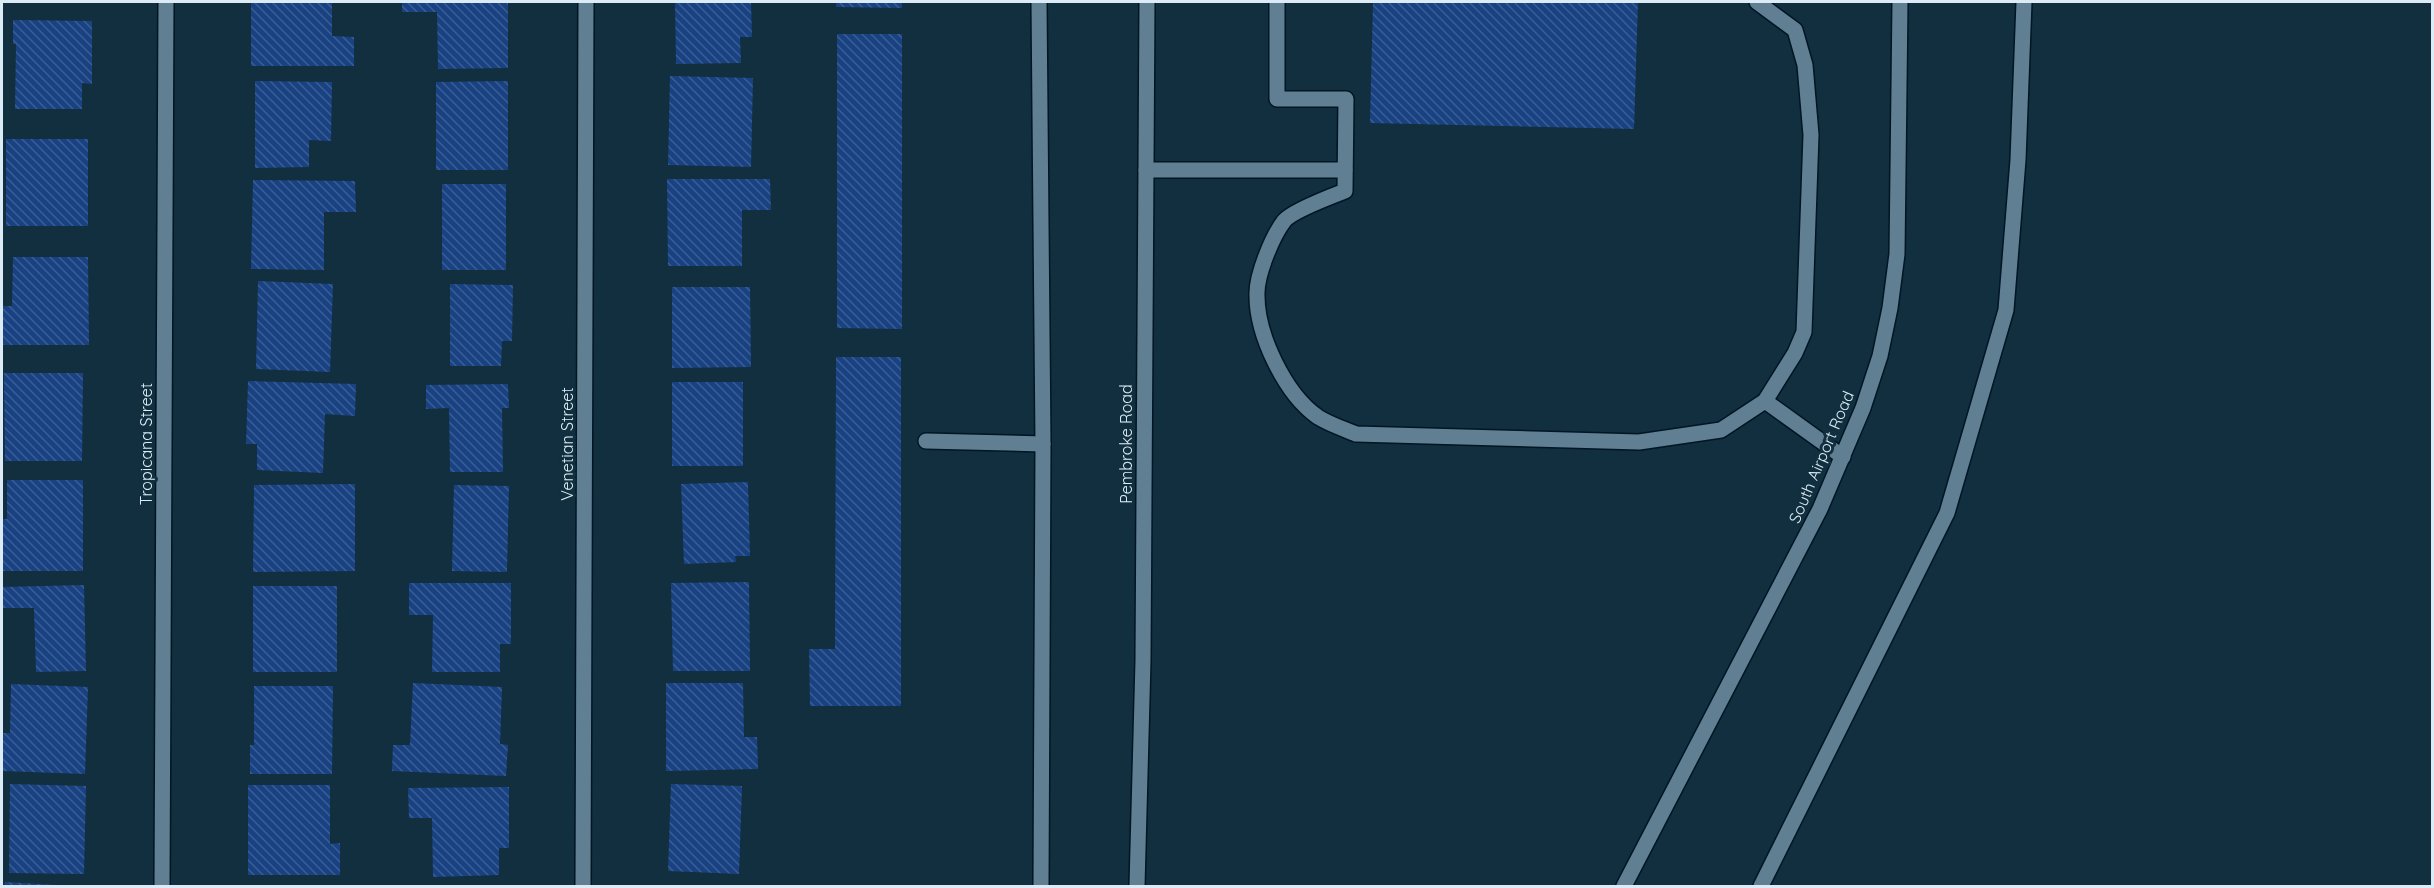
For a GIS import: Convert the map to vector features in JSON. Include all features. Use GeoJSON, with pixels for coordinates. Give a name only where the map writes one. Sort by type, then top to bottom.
{"type":"FeatureCollection","features":[{"type":"Feature","properties":{"kind":"street","name":"Tropicana Street"},"geometry":{"type":"LineString","coordinates":[[162,886],[166,2]]}},
{"type":"Feature","properties":{"kind":"street","name":"Venetian Street"},"geometry":{"type":"LineString","coordinates":[[583,886],[586,2]]}},
{"type":"Feature","properties":{"kind":"street"},"geometry":{"type":"LineString","coordinates":[[1039,2],[1043,444],[1041,886]]}},
{"type":"Feature","properties":{"kind":"street","name":"Pembroke Road"},"geometry":{"type":"LineString","coordinates":[[1137,886],[1143,661],[1147,2]]}},
{"type":"Feature","properties":{"kind":"street"},"geometry":{"type":"LineString","coordinates":[[1277,2],[1277,99],[1346,99],[1345,191],[1285,219],[1267,255],[1257,293],[1263,336],[1288,386],[1318,417],[1356,434],[1639,442],[1721,430],[1765,401],[1795,353],[1804,332],[1811,135],[1805,65],[1795,30],[1757,2]]}},
{"type":"Feature","properties":{"kind":"street","name":"South Airport Road"},"geometry":{"type":"LineString","coordinates":[[1624,886],[1820,509],[1863,408],[1880,356],[1890,308],[1897,254],[1900,2]]}},
{"type":"Feature","properties":{"kind":"street"},"geometry":{"type":"LineString","coordinates":[[1761,886],[1947,513],[2006,310],[2018,160],[2024,2]]}},
{"type":"Feature","properties":{"kind":"street"},"geometry":{"type":"LineString","coordinates":[[1146,170],[1344,170]]}},
{"type":"Feature","properties":{"kind":"street"},"geometry":{"type":"LineString","coordinates":[[1765,401],[1843,457]]}},
{"type":"Feature","properties":{"kind":"street"},"geometry":{"type":"LineString","coordinates":[[926,441],[1043,444]]}},
{"type":"Feature","properties":{"kind":"building"},"geometry":{"type":"Polygon","coordinates":[[[251,2],[332,2],[332,36],[354,37],[354,66],[251,66],[251,2]]]}},
{"type":"Feature","properties":{"kind":"building"},"geometry":{"type":"Polygon","coordinates":[[[402,2],[508,2],[508,68],[438,69],[437,12],[402,12],[402,2]]]}},
{"type":"Feature","properties":{"kind":"building"},"geometry":{"type":"Polygon","coordinates":[[[675,2],[751,2],[752,37],[740,37],[741,63],[676,64],[675,2]]]}},
{"type":"Feature","properties":{"kind":"building"},"geometry":{"type":"Polygon","coordinates":[[[836,2],[902,2],[902,8],[836,7],[836,2]]]}},
{"type":"Feature","properties":{"kind":"building"},"geometry":{"type":"Polygon","coordinates":[[[1373,2],[1638,2],[1634,129],[1370,123],[1373,2]]]}},
{"type":"Feature","properties":{"kind":"building"},"geometry":{"type":"Polygon","coordinates":[[[13,20],[92,21],[92,84],[82,83],[82,109],[15,109],[16,44],[13,44],[13,20]]]}},
{"type":"Feature","properties":{"kind":"building"},"geometry":{"type":"Polygon","coordinates":[[[837,34],[902,34],[902,329],[837,328],[837,34]]]}},
{"type":"Feature","properties":{"kind":"building"},"geometry":{"type":"Polygon","coordinates":[[[670,76],[753,78],[751,167],[668,165],[670,76]]]}},
{"type":"Feature","properties":{"kind":"building"},"geometry":{"type":"Polygon","coordinates":[[[255,81],[332,82],[331,141],[309,140],[309,167],[255,168],[255,81]]]}},
{"type":"Feature","properties":{"kind":"building"},"geometry":{"type":"Polygon","coordinates":[[[508,81],[508,170],[436,170],[436,82],[508,81]]]}},
{"type":"Feature","properties":{"kind":"building"},"geometry":{"type":"Polygon","coordinates":[[[6,139],[88,139],[88,226],[6,226],[6,139]]]}},
{"type":"Feature","properties":{"kind":"building"},"geometry":{"type":"Polygon","coordinates":[[[667,179],[770,179],[771,210],[742,210],[742,266],[668,266],[667,179]]]}},
{"type":"Feature","properties":{"kind":"building"},"geometry":{"type":"Polygon","coordinates":[[[253,180],[355,181],[356,212],[324,212],[324,270],[251,269],[253,180]]]}},
{"type":"Feature","properties":{"kind":"building"},"geometry":{"type":"Polygon","coordinates":[[[442,184],[506,184],[506,270],[442,270],[442,184]]]}},
{"type":"Feature","properties":{"kind":"building"},"geometry":{"type":"Polygon","coordinates":[[[13,257],[88,257],[89,345],[2,345],[2,306],[12,306],[13,257]]]}},
{"type":"Feature","properties":{"kind":"building"},"geometry":{"type":"Polygon","coordinates":[[[258,281],[333,284],[330,372],[256,369],[258,281]]]}},
{"type":"Feature","properties":{"kind":"building"},"geometry":{"type":"Polygon","coordinates":[[[450,284],[513,285],[512,341],[502,341],[501,366],[450,366],[450,284]]]}},
{"type":"Feature","properties":{"kind":"building"},"geometry":{"type":"Polygon","coordinates":[[[672,287],[750,287],[751,367],[672,368],[672,287]]]}},
{"type":"Feature","properties":{"kind":"building"},"geometry":{"type":"Polygon","coordinates":[[[836,357],[901,357],[901,706],[810,706],[809,649],[835,649],[836,357]]]}},
{"type":"Feature","properties":{"kind":"building"},"geometry":{"type":"Polygon","coordinates":[[[4,373],[83,373],[82,461],[5,461],[4,373]]]}},
{"type":"Feature","properties":{"kind":"building"},"geometry":{"type":"Polygon","coordinates":[[[248,381],[356,384],[355,416],[325,414],[323,473],[257,470],[257,444],[246,444],[248,381]]]}},
{"type":"Feature","properties":{"kind":"building"},"geometry":{"type":"Polygon","coordinates":[[[672,382],[743,382],[743,466],[672,466],[672,382]]]}},
{"type":"Feature","properties":{"kind":"building"},"geometry":{"type":"Polygon","coordinates":[[[508,384],[509,408],[502,408],[503,472],[450,472],[449,408],[426,409],[426,385],[508,384]]]}},
{"type":"Feature","properties":{"kind":"building"},"geometry":{"type":"Polygon","coordinates":[[[7,480],[83,480],[83,571],[2,571],[2,519],[7,519],[7,480]]]}},
{"type":"Feature","properties":{"kind":"building"},"geometry":{"type":"Polygon","coordinates":[[[748,482],[750,556],[735,556],[736,562],[684,564],[681,484],[748,482]]]}},
{"type":"Feature","properties":{"kind":"building"},"geometry":{"type":"Polygon","coordinates":[[[355,484],[355,571],[253,572],[254,485],[355,484]]]}},
{"type":"Feature","properties":{"kind":"building"},"geometry":{"type":"Polygon","coordinates":[[[454,485],[509,486],[507,572],[452,571],[454,485]]]}},
{"type":"Feature","properties":{"kind":"building"},"geometry":{"type":"Polygon","coordinates":[[[749,582],[750,671],[673,671],[671,583],[749,582]]]}},
{"type":"Feature","properties":{"kind":"building"},"geometry":{"type":"Polygon","coordinates":[[[409,583],[511,583],[511,644],[500,644],[500,672],[432,672],[433,615],[409,615],[409,583]]]}},
{"type":"Feature","properties":{"kind":"building"},"geometry":{"type":"Polygon","coordinates":[[[84,585],[86,671],[36,672],[34,608],[2,608],[2,587],[84,585]]]}},
{"type":"Feature","properties":{"kind":"building"},"geometry":{"type":"Polygon","coordinates":[[[253,586],[337,586],[337,672],[253,672],[253,586]]]}},
{"type":"Feature","properties":{"kind":"building"},"geometry":{"type":"Polygon","coordinates":[[[413,683],[502,687],[500,744],[508,745],[506,776],[392,771],[393,745],[410,745],[413,683]]]}},
{"type":"Feature","properties":{"kind":"building"},"geometry":{"type":"Polygon","coordinates":[[[666,683],[743,683],[744,737],[757,737],[758,769],[666,771],[666,683]]]}},
{"type":"Feature","properties":{"kind":"building"},"geometry":{"type":"Polygon","coordinates":[[[11,684],[88,687],[85,774],[2,771],[2,733],[10,733],[11,684]]]}},
{"type":"Feature","properties":{"kind":"building"},"geometry":{"type":"Polygon","coordinates":[[[254,686],[333,686],[332,774],[250,774],[250,745],[254,745],[254,686]]]}},
{"type":"Feature","properties":{"kind":"building"},"geometry":{"type":"Polygon","coordinates":[[[10,784],[86,786],[84,874],[9,873],[10,784]]]}},
{"type":"Feature","properties":{"kind":"building"},"geometry":{"type":"Polygon","coordinates":[[[671,784],[742,786],[739,874],[668,871],[671,784]]]}},
{"type":"Feature","properties":{"kind":"building"},"geometry":{"type":"Polygon","coordinates":[[[248,785],[330,785],[330,844],[340,843],[340,875],[248,875],[248,785]]]}},
{"type":"Feature","properties":{"kind":"building"},"geometry":{"type":"Polygon","coordinates":[[[509,787],[509,848],[499,848],[499,875],[433,877],[432,818],[409,818],[408,788],[509,787]]]}},
{"type":"Feature","properties":{"kind":"building"},"geometry":{"type":"Polygon","coordinates":[[[5,882],[58,885],[58,886],[4,886],[5,882]]]}}]}
